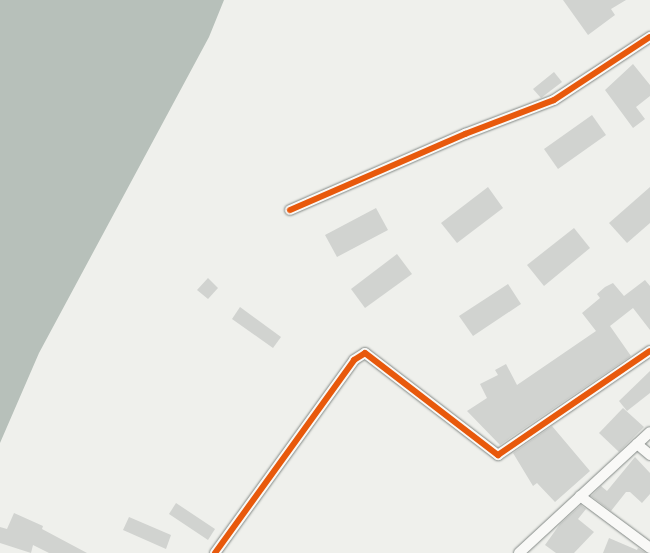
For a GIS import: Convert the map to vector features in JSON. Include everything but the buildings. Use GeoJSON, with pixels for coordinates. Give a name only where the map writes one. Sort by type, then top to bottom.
{"type":"FeatureCollection","features":[{"type":"Feature","properties":{"kind":"street"},"geometry":{"type":"LineString","coordinates":[[290,210],[465,134],[554,100],[650,37]]}},
{"type":"Feature","properties":{"kind":"street"},"geometry":{"type":"LineString","coordinates":[[215,553],[354,360],[365,353],[498,455],[650,351]]}},
{"type":"Feature","properties":{"kind":"street"},"geometry":{"type":"LineString","coordinates":[[519,553],[650,432]]}},
{"type":"Feature","properties":{"kind":"street"},"geometry":{"type":"LineString","coordinates":[[637,444],[650,455]]}},
{"type":"Feature","properties":{"kind":"street"},"geometry":{"type":"LineString","coordinates":[[580,496],[650,548]]}},
{"type":"Feature","properties":{"kind":"shaded area"},"geometry":{"type":"Polygon","coordinates":[[[0,0],[224,0],[209,37],[39,353],[0,443],[0,0]]]}},
{"type":"Feature","properties":{"kind":"cycle path"},"geometry":{"type":"LineString","coordinates":[[290,210],[465,134],[554,100],[650,37]]}},
{"type":"Feature","properties":{"kind":"cycle path"},"geometry":{"type":"LineString","coordinates":[[215,553],[354,360],[365,353],[498,455],[650,351]]}}]}
